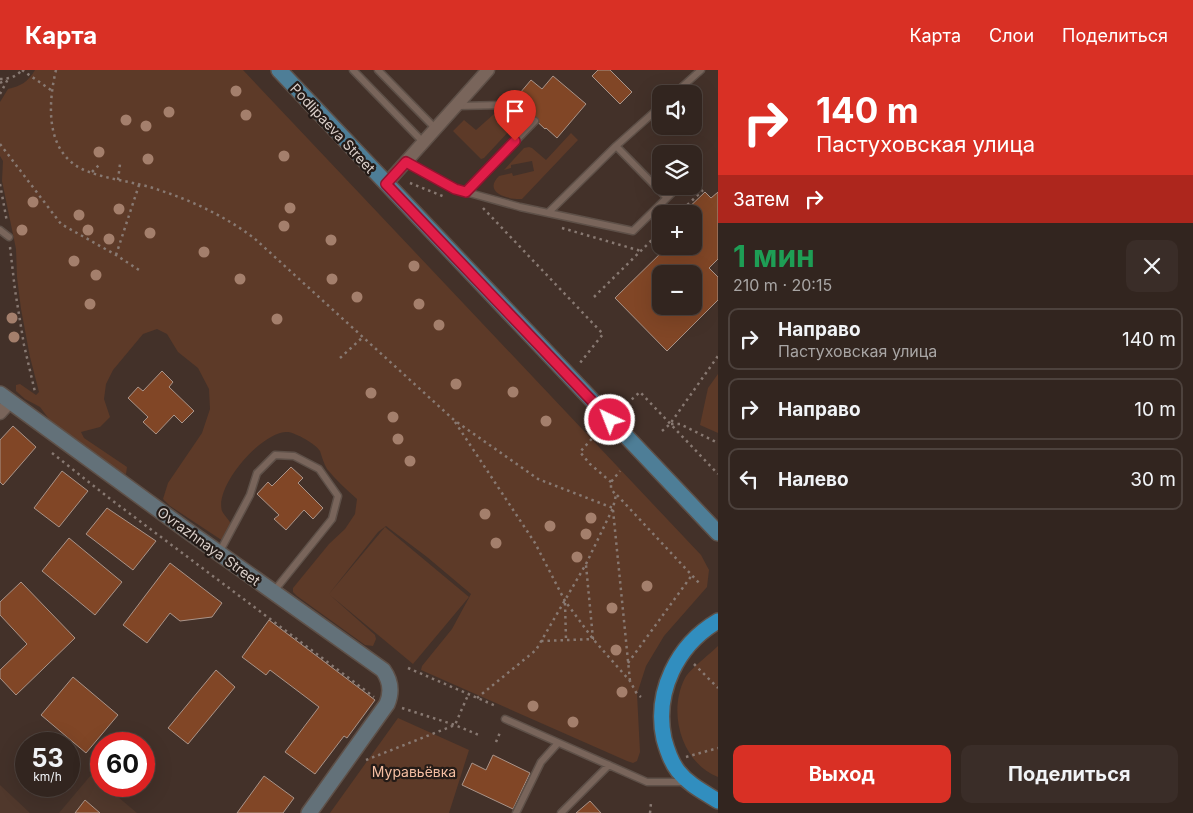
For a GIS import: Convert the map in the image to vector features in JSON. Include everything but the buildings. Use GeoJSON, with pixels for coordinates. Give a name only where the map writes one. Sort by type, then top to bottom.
{"type":"FeatureCollection","features":[{"type":"Feature","properties":{"kind":"highway"},"geometry":{"type":"LineString","coordinates":[[713,624],[676,662],[666,683],[662,702],[662,729],[669,754],[677,769],[688,782],[718,801]]}},
{"type":"Feature","properties":{"kind":"main road","name":"Podlipaeva Street"},"geometry":{"type":"LineString","coordinates":[[279,70],[718,533]]}},
{"type":"Feature","properties":{"kind":"main road"},"geometry":{"type":"LineString","coordinates":[[713,624],[718,613]]}},
{"type":"Feature","properties":{"kind":"street"},"geometry":{"type":"LineString","coordinates":[[386,184],[488,70]]}},
{"type":"Feature","properties":{"kind":"street","name":"Ovrazhnaya Street"},"geometry":{"type":"LineString","coordinates":[[3,403],[383,670],[389,678],[390,691],[387,704],[309,813]]}},
{"type":"Feature","properties":{"kind":"lane"},"geometry":{"type":"LineString","coordinates":[[354,70],[424,143]]}},
{"type":"Feature","properties":{"kind":"lane"},"geometry":{"type":"LineString","coordinates":[[378,70],[436,129]]}},
{"type":"Feature","properties":{"kind":"lane"},"geometry":{"type":"LineString","coordinates":[[684,85],[701,70]]}},
{"type":"Feature","properties":{"kind":"lane"},"geometry":{"type":"LineString","coordinates":[[456,106],[503,105],[528,128]]}},
{"type":"Feature","properties":{"kind":"lane"},"geometry":{"type":"LineString","coordinates":[[548,213],[616,146],[652,114]]}},
{"type":"Feature","properties":{"kind":"lane"},"geometry":{"type":"LineString","coordinates":[[466,192],[535,120]]}},
{"type":"Feature","properties":{"kind":"lane"},"geometry":{"type":"LineString","coordinates":[[616,146],[666,198]]}},
{"type":"Feature","properties":{"kind":"lane"},"geometry":{"type":"LineString","coordinates":[[406,162],[455,189],[548,213],[633,231],[669,195]]}},
{"type":"Feature","properties":{"kind":"lane"},"geometry":{"type":"LineString","coordinates":[[0,230],[9,237]]}},
{"type":"Feature","properties":{"kind":"lane"},"geometry":{"type":"LineString","coordinates":[[219,554],[250,495],[257,473],[275,455],[294,456],[319,469],[338,496],[332,519],[273,592]]}},
{"type":"Feature","properties":{"kind":"lane"},"geometry":{"type":"LineString","coordinates":[[505,720],[647,782],[688,782]]}},
{"type":"Feature","properties":{"kind":"lane"},"geometry":{"type":"LineString","coordinates":[[516,813],[541,762],[558,743]]}},
{"type":"Feature","properties":{"kind":"lane"},"geometry":{"type":"LineString","coordinates":[[561,813],[610,765]]}},
{"type":"Feature","properties":{"kind":"path"},"geometry":{"type":"LineString","coordinates":[[0,83],[18,75],[22,70],[51,90]]}},
{"type":"Feature","properties":{"kind":"path"},"geometry":{"type":"LineString","coordinates":[[56,70],[51,90],[53,136],[65,155],[80,168],[158,190],[216,213],[241,228],[454,420],[538,480],[613,508]]}},
{"type":"Feature","properties":{"kind":"path"},"geometry":{"type":"LineString","coordinates":[[0,79],[8,79]]}},
{"type":"Feature","properties":{"kind":"path"},"geometry":{"type":"LineString","coordinates":[[0,94],[8,79]]}},
{"type":"Feature","properties":{"kind":"path"},"geometry":{"type":"LineString","coordinates":[[0,144],[61,224],[139,270]]}},
{"type":"Feature","properties":{"kind":"path"},"geometry":{"type":"LineString","coordinates":[[92,172],[100,164]]}},
{"type":"Feature","properties":{"kind":"path"},"geometry":{"type":"LineString","coordinates":[[118,180],[120,164]]}},
{"type":"Feature","properties":{"kind":"path"},"geometry":{"type":"LineString","coordinates":[[0,184],[21,326],[35,392]]}},
{"type":"Feature","properties":{"kind":"path"},"geometry":{"type":"LineString","coordinates":[[116,255],[139,185]]}},
{"type":"Feature","properties":{"kind":"path"},"geometry":{"type":"LineString","coordinates":[[687,205],[703,190]]}},
{"type":"Feature","properties":{"kind":"path"},"geometry":{"type":"LineString","coordinates":[[482,207],[603,334],[580,363]]}},
{"type":"Feature","properties":{"kind":"path"},"geometry":{"type":"LineString","coordinates":[[594,297],[652,240]]}},
{"type":"Feature","properties":{"kind":"path"},"geometry":{"type":"LineString","coordinates":[[340,358],[363,337]]}},
{"type":"Feature","properties":{"kind":"path"},"geometry":{"type":"LineString","coordinates":[[662,431],[670,424],[718,356]]}},
{"type":"Feature","properties":{"kind":"path"},"geometry":{"type":"LineString","coordinates":[[622,408],[640,392],[718,474]]}},
{"type":"Feature","properties":{"kind":"path"},"geometry":{"type":"LineString","coordinates":[[454,420],[535,543],[565,601],[593,639],[630,681],[637,694],[641,697]]}},
{"type":"Feature","properties":{"kind":"path"},"geometry":{"type":"LineString","coordinates":[[670,424],[680,424],[718,443]]}},
{"type":"Feature","properties":{"kind":"path"},"geometry":{"type":"LineString","coordinates":[[596,434],[580,452],[590,464],[611,482]]}},
{"type":"Feature","properties":{"kind":"path"},"geometry":{"type":"LineString","coordinates":[[47,449],[233,592],[370,693]]}},
{"type":"Feature","properties":{"kind":"path"},"geometry":{"type":"LineString","coordinates":[[620,471],[611,482],[611,489],[702,585]]}},
{"type":"Feature","properties":{"kind":"path"},"geometry":{"type":"LineString","coordinates":[[477,698],[536,650],[586,564],[613,508],[616,495]]}},
{"type":"Feature","properties":{"kind":"path"},"geometry":{"type":"LineString","coordinates":[[613,508],[630,681]]}},
{"type":"Feature","properties":{"kind":"path"},"geometry":{"type":"LineString","coordinates":[[586,564],[593,639]]}},
{"type":"Feature","properties":{"kind":"path"},"geometry":{"type":"LineString","coordinates":[[628,663],[692,575]]}},
{"type":"Feature","properties":{"kind":"path"},"geometry":{"type":"LineString","coordinates":[[565,601],[566,640]]}},
{"type":"Feature","properties":{"kind":"path"},"geometry":{"type":"LineString","coordinates":[[542,641],[593,639]]}},
{"type":"Feature","properties":{"kind":"path"},"geometry":{"type":"LineString","coordinates":[[694,664],[718,688]]}},
{"type":"Feature","properties":{"kind":"path"},"geometry":{"type":"LineString","coordinates":[[408,668],[496,706]]}},
{"type":"Feature","properties":{"kind":"path"},"geometry":{"type":"LineString","coordinates":[[364,760],[455,725],[468,695]]}},
{"type":"Feature","properties":{"kind":"path"},"geometry":{"type":"LineString","coordinates":[[402,708],[455,725],[481,736]]}},
{"type":"Feature","properties":{"kind":"path"},"geometry":{"type":"LineString","coordinates":[[686,757],[718,748]]}},
{"type":"Feature","properties":{"kind":"path"},"geometry":{"type":"LineString","coordinates":[[650,813],[652,802]]}},
{"type":"Feature","properties":{"kind":"shaded area"},"geometry":{"type":"Polygon","coordinates":[[[90,776],[90,797],[118,797],[137,813],[59,813],[72,797],[80,797],[80,788],[90,776]]]}},
{"type":"Feature","properties":{"kind":"shaded area"},"geometry":{"type":"Polygon","coordinates":[[[0,785],[30,813],[0,813],[0,785]]]}},
{"type":"Feature","properties":{"kind":"green space"},"geometry":{"type":"Polygon","coordinates":[[[35,70],[243,70],[701,555],[709,570],[707,587],[664,636],[646,666],[637,694],[640,752],[637,761],[633,763],[627,761],[421,670],[422,666],[452,629],[471,594],[386,526],[378,532],[329,594],[385,527],[469,597],[413,664],[330,595],[375,635],[376,639],[373,646],[365,645],[297,596],[293,592],[293,588],[329,544],[345,529],[355,514],[357,499],[327,469],[318,448],[306,439],[288,432],[278,434],[266,440],[243,461],[225,488],[222,500],[222,511],[231,524],[223,541],[170,506],[163,499],[168,483],[202,433],[210,409],[209,389],[198,368],[178,352],[167,334],[157,329],[143,334],[113,370],[106,384],[104,399],[110,417],[100,427],[81,432],[84,438],[127,467],[126,474],[116,471],[70,437],[49,419],[40,407],[25,399],[16,391],[16,385],[20,384],[36,395],[39,392],[21,309],[16,249],[2,181],[3,161],[0,156],[0,102],[8,89],[24,83],[35,70]]]}},
{"type":"Feature","properties":{"kind":"green space"},"geometry":{"type":"Polygon","coordinates":[[[494,114],[505,119],[511,129],[481,159],[453,131],[464,120],[476,130],[494,114]]]}},
{"type":"Feature","properties":{"kind":"green space"},"geometry":{"type":"Polygon","coordinates":[[[571,133],[578,140],[522,199],[505,197],[495,191],[495,182],[499,176],[512,173],[513,176],[534,171],[532,161],[511,165],[511,168],[504,170],[524,148],[532,148],[546,160],[571,133]]]}},
{"type":"Feature","properties":{"kind":"green space"},"geometry":{"type":"Polygon","coordinates":[[[718,374],[718,433],[700,425],[708,388],[718,374]]]}},
{"type":"Feature","properties":{"kind":"green space"},"geometry":{"type":"Polygon","coordinates":[[[718,646],[718,777],[695,761],[687,749],[678,721],[678,706],[680,692],[687,675],[718,646]]]}},
{"type":"Feature","properties":{"kind":"green space","name":"Муравьёвка"},"geometry":{"type":"Polygon","coordinates":[[[398,718],[469,750],[449,813],[330,813],[398,718]]]}},
{"type":"Feature","properties":{"kind":"route"},"geometry":{"type":"LineString","coordinates":[[515,141],[466,192],[455,189],[406,162],[386,184],[610,420]]}}]}
